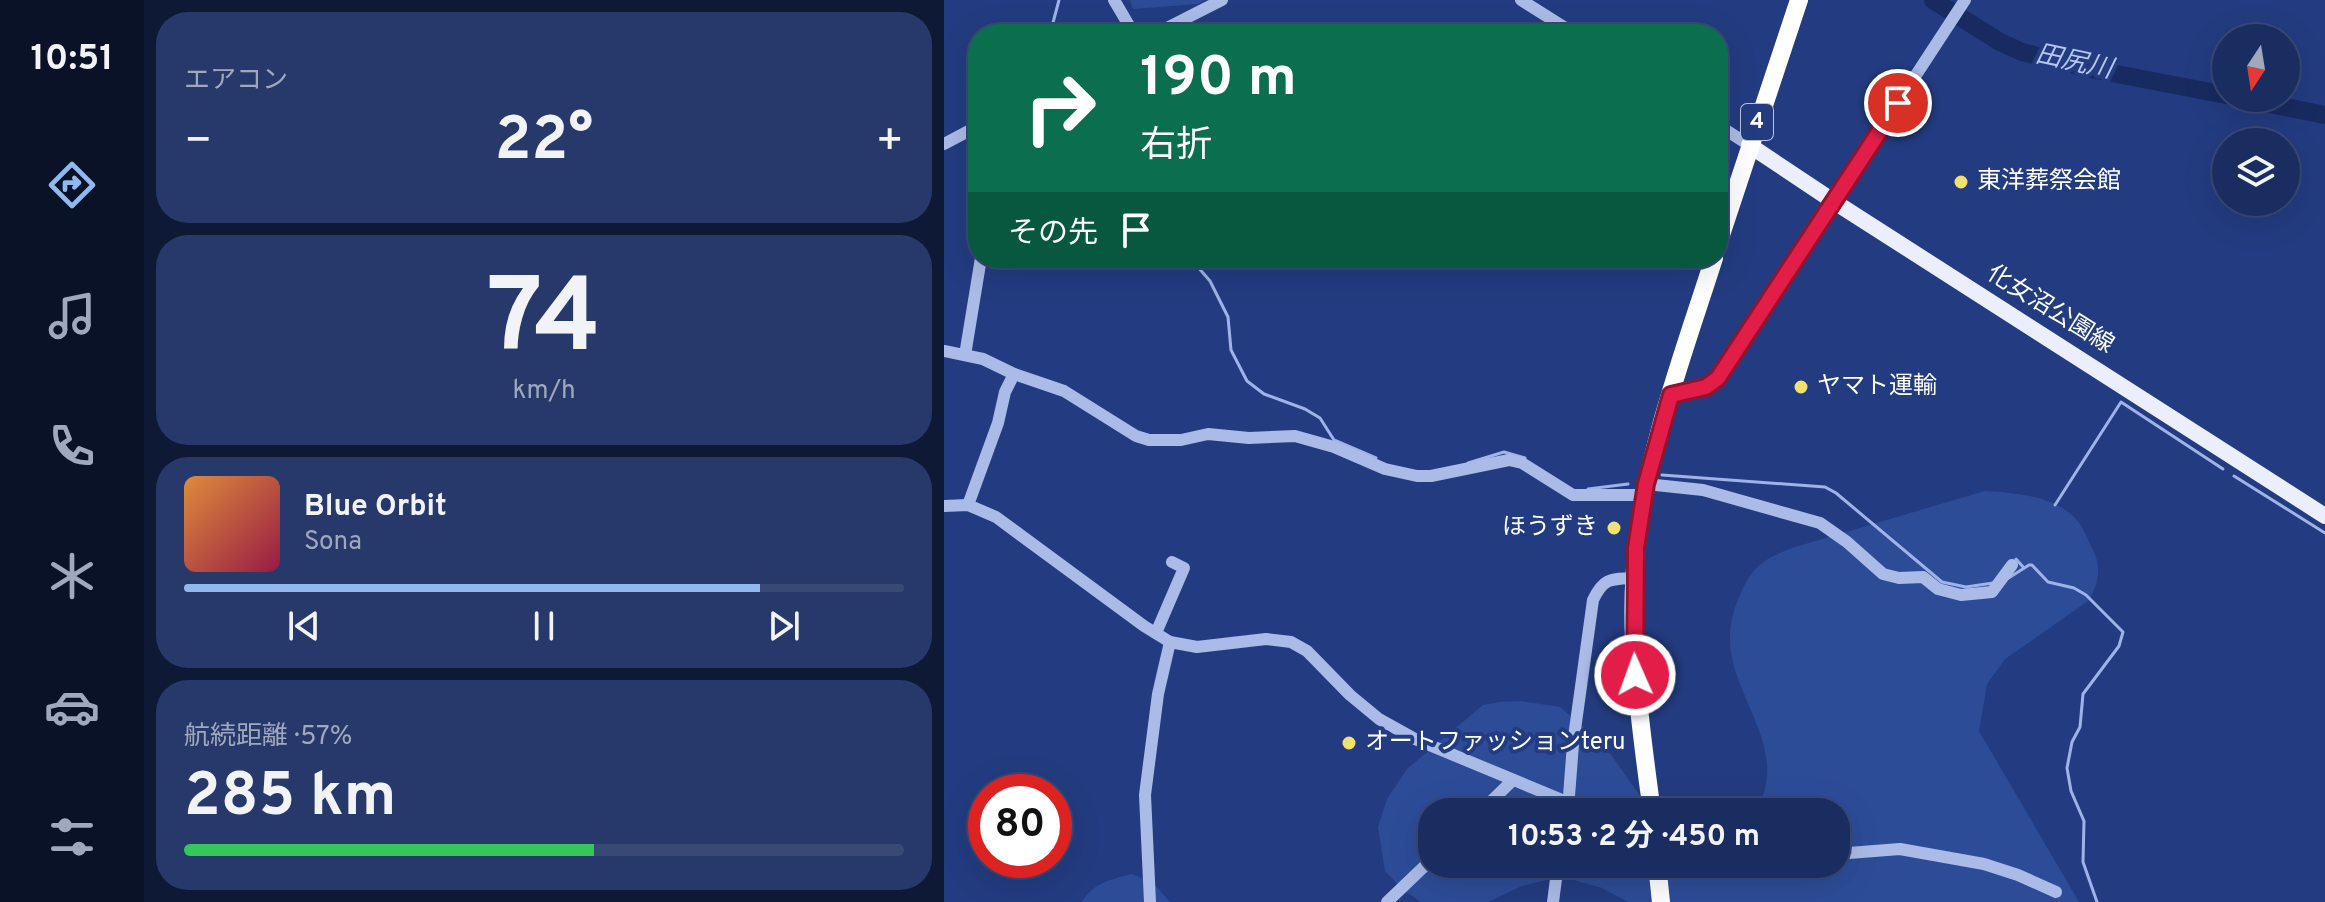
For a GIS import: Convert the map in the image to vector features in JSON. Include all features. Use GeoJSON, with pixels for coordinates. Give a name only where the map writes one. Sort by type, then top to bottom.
{"type":"FeatureCollection","features":[{"type":"Feature","properties":{"kind":"highway","name":"4"},"geometry":{"type":"LineString","coordinates":[[1728,212],[1799,0]]}},
{"type":"Feature","properties":{"kind":"highway"},"geometry":{"type":"LineString","coordinates":[[1650,798],[1635,675],[1636,548],[1645,490],[1711,268]]}},
{"type":"Feature","properties":{"kind":"highway"},"geometry":{"type":"LineString","coordinates":[[1658,878],[1661,902]]}},
{"type":"Feature","properties":{"kind":"main road","name":"化女沼公園線"},"geometry":{"type":"LineString","coordinates":[[1749,145],[2325,516]]}},
{"type":"Feature","properties":{"kind":"street"},"geometry":{"type":"LineString","coordinates":[[1114,0],[1128,24]]}},
{"type":"Feature","properties":{"kind":"street"},"geometry":{"type":"LineString","coordinates":[[1175,24],[1222,0]]}},
{"type":"Feature","properties":{"kind":"street"},"geometry":{"type":"LineString","coordinates":[[1521,0],[1559,24]]}},
{"type":"Feature","properties":{"kind":"street"},"geometry":{"type":"LineString","coordinates":[[1671,395],[1706,387],[1718,378],[1964,1]]}},
{"type":"Feature","properties":{"kind":"street"},"geometry":{"type":"LineString","coordinates":[[944,144],[968,131]]}},
{"type":"Feature","properties":{"kind":"street"},"geometry":{"type":"LineString","coordinates":[[1728,131],[1749,145]]}},
{"type":"Feature","properties":{"kind":"street"},"geometry":{"type":"LineString","coordinates":[[965,355],[979,268]]}},
{"type":"Feature","properties":{"kind":"street"},"geometry":{"type":"LineString","coordinates":[[944,351],[983,359],[1014,374],[1078,397],[1136,436],[1149,440],[1181,440],[1208,434],[1249,438],[1295,436],[1334,447],[1385,469],[1417,476],[1509,460],[1522,463],[1573,495],[1703,490],[1820,523],[1883,574],[1899,578],[1923,577],[1938,589],[1961,595],[1992,592],[2012,565]]}},
{"type":"Feature","properties":{"kind":"street"},"geometry":{"type":"LineString","coordinates":[[968,505],[998,423],[1005,392],[1014,374]]}},
{"type":"Feature","properties":{"kind":"street"},"geometry":{"type":"LineString","coordinates":[[944,506],[968,505],[996,517],[1170,642],[1197,647],[1266,639],[1291,642],[1307,651],[1350,695],[1379,719],[1415,739],[1547,798]]}},
{"type":"Feature","properties":{"kind":"street"},"geometry":{"type":"LineString","coordinates":[[1156,633],[1184,568],[1172,562]]}},
{"type":"Feature","properties":{"kind":"street"},"geometry":{"type":"LineString","coordinates":[[1569,798],[1593,600],[1601,585],[1609,580],[1636,578]]}},
{"type":"Feature","properties":{"kind":"street"},"geometry":{"type":"LineString","coordinates":[[1150,902],[1145,795],[1158,694],[1170,642]]}},
{"type":"Feature","properties":{"kind":"street"},"geometry":{"type":"LineString","coordinates":[[1494,798],[1512,781]]}},
{"type":"Feature","properties":{"kind":"street"},"geometry":{"type":"LineString","coordinates":[[1850,853],[1900,849],[1984,864],[2056,892]]}},
{"type":"Feature","properties":{"kind":"street"},"geometry":{"type":"LineString","coordinates":[[1387,902],[1418,872]]}},
{"type":"Feature","properties":{"kind":"street"},"geometry":{"type":"LineString","coordinates":[[1553,902],[1556,878]]}},
{"type":"Feature","properties":{"kind":"shaded area"},"geometry":{"type":"Polygon","coordinates":[[[1130,0],[1205,0],[1198,4],[1133,9],[1130,0]]]}},
{"type":"Feature","properties":{"kind":"shaded area"},"geometry":{"type":"Polygon","coordinates":[[[1985,491],[2043,499],[2064,509],[2082,527],[2097,562],[2095,588],[2088,601],[2005,659],[1987,684],[1979,731],[2079,902],[1628,902],[1602,888],[1574,880],[1550,879],[1522,886],[1488,902],[1421,902],[1402,889],[1385,871],[1378,827],[1387,799],[1407,769],[1483,705],[1521,701],[1560,707],[1603,743],[1641,798],[1418,798],[1418,878],[1850,878],[1850,798],[1761,798],[1767,768],[1764,746],[1732,659],[1730,632],[1745,585],[1754,570],[1766,560],[1792,548],[1985,491]]]}},
{"type":"Feature","properties":{"kind":"shaded area"},"geometry":{"type":"Polygon","coordinates":[[[1132,874],[1153,883],[1170,902],[1082,902],[1097,886],[1132,874]]]}},
{"type":"Feature","properties":{"kind":"waterway"},"geometry":{"type":"LineString","coordinates":[[1053,24],[1059,0]]}},
{"type":"Feature","properties":{"kind":"waterway","name":"田尻川"},"geometry":{"type":"LineString","coordinates":[[1933,0],[2000,42],[2022,52],[2212,92]]}},
{"type":"Feature","properties":{"kind":"waterway","name":"田尻川"},"geometry":{"type":"LineString","coordinates":[[2300,110],[2325,115]]}},
{"type":"Feature","properties":{"kind":"waterway"},"geometry":{"type":"LineString","coordinates":[[1199,268],[1210,281],[1228,317],[1231,350],[1247,381],[1264,394],[1320,418],[1334,440],[1376,458]]}},
{"type":"Feature","properties":{"kind":"waterway"},"geometry":{"type":"LineString","coordinates":[[2055,505],[2121,402],[2223,469]]}},
{"type":"Feature","properties":{"kind":"waterway"},"geometry":{"type":"LineString","coordinates":[[1468,463],[1504,452],[1525,458]]}},
{"type":"Feature","properties":{"kind":"waterway"},"geometry":{"type":"LineString","coordinates":[[1662,475],[1825,487],[1942,582],[1966,587],[1993,583]]}},
{"type":"Feature","properties":{"kind":"waterway"},"geometry":{"type":"LineString","coordinates":[[2234,476],[2325,533]]}},
{"type":"Feature","properties":{"kind":"waterway"},"geometry":{"type":"LineString","coordinates":[[1588,489],[1628,484]]}},
{"type":"Feature","properties":{"kind":"waterway"},"geometry":{"type":"LineString","coordinates":[[2016,559],[2024,568]]}},
{"type":"Feature","properties":{"kind":"waterway"},"geometry":{"type":"LineString","coordinates":[[2007,579],[2032,565],[2048,582],[2074,588],[2086,595],[2123,632],[2119,646],[2083,694],[2080,727],[2072,742],[2067,768],[2071,791],[2084,821],[2083,862],[2097,902]]}},
{"type":"Feature","properties":{"kind":"place","name":"東洋葬祭会館"},"geometry":{"type":"Point","coordinates":[1961,182]}},
{"type":"Feature","properties":{"kind":"place","name":"ヤマト運輸"},"geometry":{"type":"Point","coordinates":[1801,387]}},
{"type":"Feature","properties":{"kind":"place","name":"ほうずき"},"geometry":{"type":"Point","coordinates":[1614,528]}},
{"type":"Feature","properties":{"kind":"place","name":"オートファッションteru"},"geometry":{"type":"Point","coordinates":[1349,743]}},
{"type":"Feature","properties":{"kind":"route"},"geometry":{"type":"LineString","coordinates":[[1635,675],[1636,548],[1646,484],[1671,395],[1706,387],[1718,378],[1898,103]]}}]}
